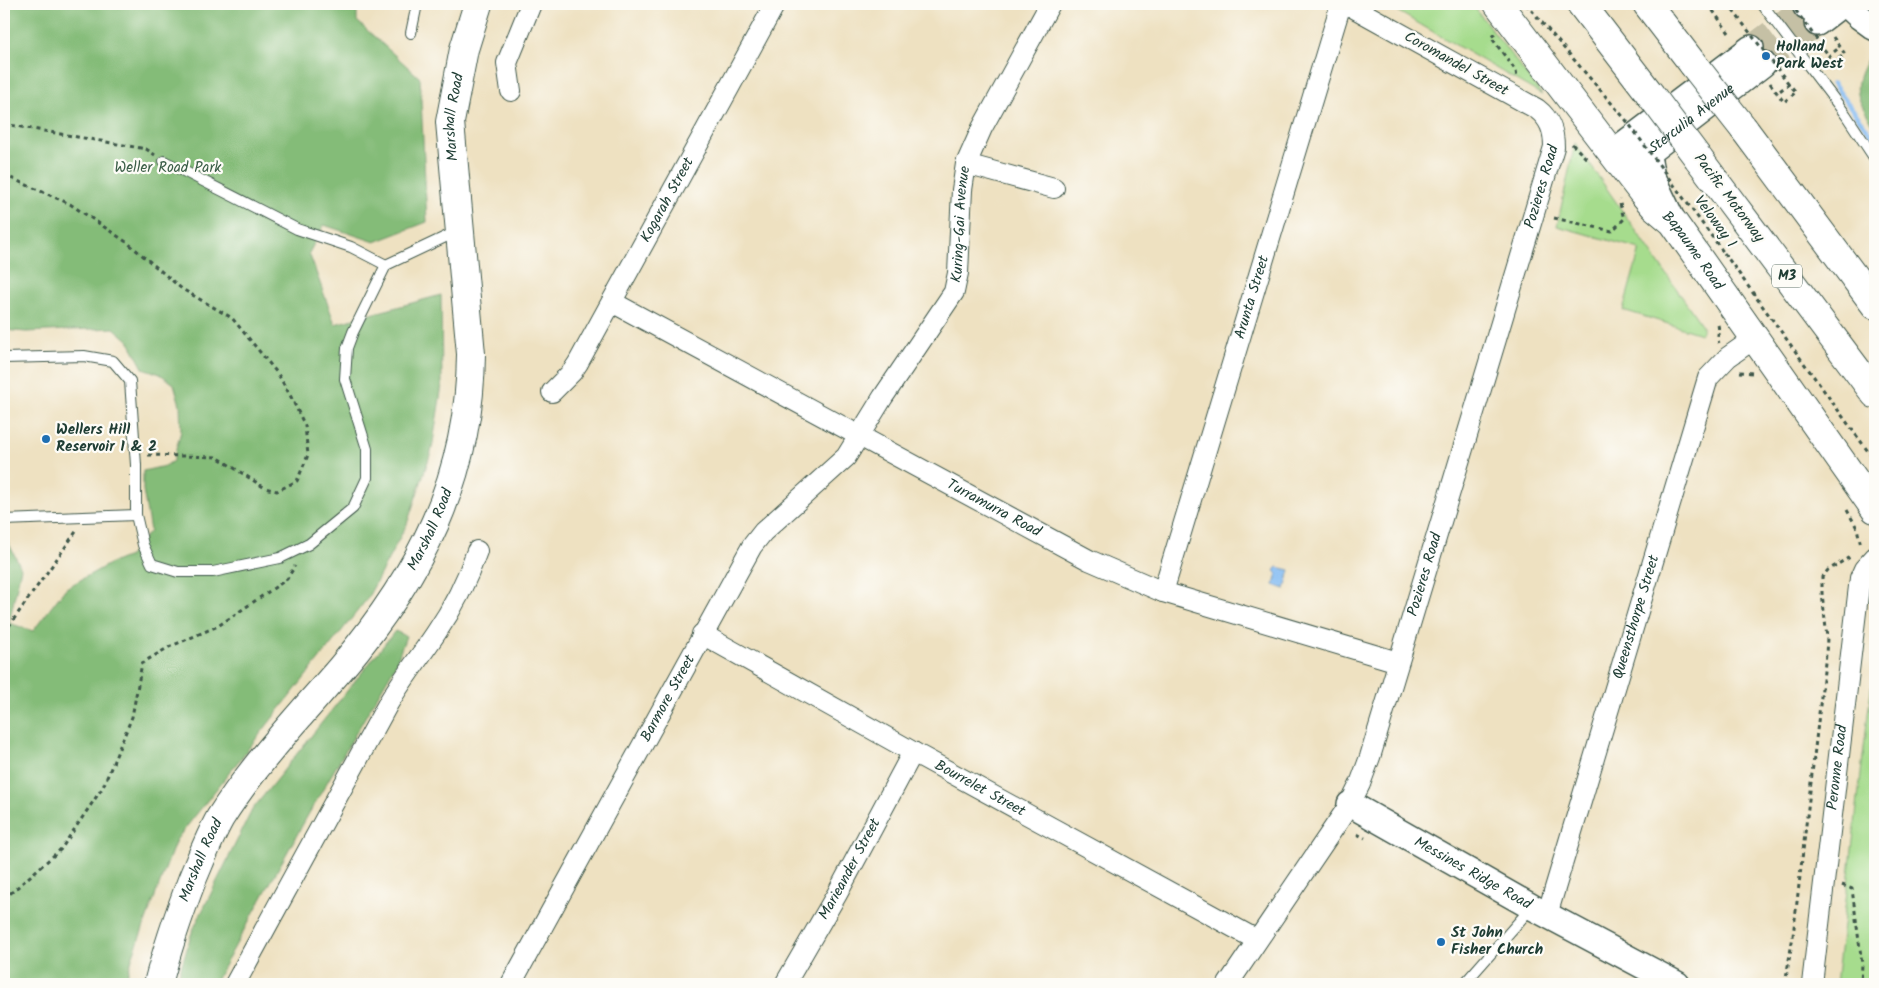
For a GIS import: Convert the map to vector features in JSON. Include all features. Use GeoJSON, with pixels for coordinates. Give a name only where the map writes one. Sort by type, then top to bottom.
{"type":"FeatureCollection","features":[{"type":"Feature","properties":{"kind":"main road","name":"Marshall Road"},"geometry":{"type":"LineString","coordinates":[[158,984],[183,905],[207,843],[220,819],[249,778],[368,633],[415,565],[438,517],[453,476],[463,435],[471,376],[469,329],[458,231],[450,122],[464,49],[478,4]]}},
{"type":"Feature","properties":{"kind":"main road","name":"Bapaume Road"},"geometry":{"type":"LineString","coordinates":[[1498,4],[1647,199],[1674,222],[1875,509]]}},
{"type":"Feature","properties":{"kind":"main road","name":"Pacific Motorway"},"geometry":{"type":"LineString","coordinates":[[1581,4],[1875,394]]}},
{"type":"Feature","properties":{"kind":"main road"},"geometry":{"type":"LineString","coordinates":[[1647,4],[1744,129],[1875,306]]}},
{"type":"Feature","properties":{"kind":"street"},"geometry":{"type":"LineString","coordinates":[[511,91],[506,62],[531,4]]}},
{"type":"Feature","properties":{"kind":"street","name":"Kogarah Street"},"geometry":{"type":"LineString","coordinates":[[552,392],[575,368],[775,4]]}},
{"type":"Feature","properties":{"kind":"street","name":"Kuring-Gai Avenue"},"geometry":{"type":"LineString","coordinates":[[859,437],[883,397],[954,292],[957,281],[962,190],[966,164],[982,128],[1050,4]]}},
{"type":"Feature","properties":{"kind":"street","name":"Arunta Street"},"geometry":{"type":"LineString","coordinates":[[1163,592],[1341,4]]}},
{"type":"Feature","properties":{"kind":"street","name":"Coromandel Street"},"geometry":{"type":"LineString","coordinates":[[1347,4],[1544,115],[1550,123],[1554,136]]}},
{"type":"Feature","properties":{"kind":"street"},"geometry":{"type":"LineString","coordinates":[[1811,15],[1842,4]]}},
{"type":"Feature","properties":{"kind":"street"},"geometry":{"type":"LineString","coordinates":[[1846,4],[1875,28]]}},
{"type":"Feature","properties":{"kind":"street","name":"Sterculia Avenue"},"geometry":{"type":"LineString","coordinates":[[1613,153],[1760,64]]}},
{"type":"Feature","properties":{"kind":"street","name":"Sterculia Avenue"},"geometry":{"type":"LineString","coordinates":[[1613,153],[1638,154],[1647,151],[1760,64]]}},
{"type":"Feature","properties":{"kind":"street","name":"Pozieres Road"},"geometry":{"type":"LineString","coordinates":[[1228,984],[1350,804],[1366,768],[1553,153],[1554,136]]}},
{"type":"Feature","properties":{"kind":"street"},"geometry":{"type":"LineString","coordinates":[[1647,151],[1652,177],[1674,222]]}},
{"type":"Feature","properties":{"kind":"street"},"geometry":{"type":"LineString","coordinates":[[966,164],[1054,188]]}},
{"type":"Feature","properties":{"kind":"street","name":"Turramurra Road"},"geometry":{"type":"LineString","coordinates":[[612,302],[1089,560],[1163,592],[1398,662]]}},
{"type":"Feature","properties":{"kind":"street","name":"Queensthorpe Street"},"geometry":{"type":"LineString","coordinates":[[1539,911],[1708,378],[1728,358],[1755,338]]}},
{"type":"Feature","properties":{"kind":"street","name":"Barmore Street"},"geometry":{"type":"LineString","coordinates":[[511,984],[702,634],[758,537],[841,463],[859,437]]}},
{"type":"Feature","properties":{"kind":"street"},"geometry":{"type":"LineString","coordinates":[[235,984],[389,702],[409,669],[436,633],[460,592],[477,551]]}},
{"type":"Feature","properties":{"kind":"street","name":"Peronne Road"},"geometry":{"type":"LineString","coordinates":[[1812,984],[1860,578],[1864,569],[1875,557]]}},
{"type":"Feature","properties":{"kind":"street","name":"Bourrelet Street"},"geometry":{"type":"LineString","coordinates":[[702,634],[1258,940]]}},
{"type":"Feature","properties":{"kind":"street","name":"Marieander Street"},"geometry":{"type":"LineString","coordinates":[[785,984],[837,894],[914,752]]}},
{"type":"Feature","properties":{"kind":"street","name":"Messines Ridge Road"},"geometry":{"type":"LineString","coordinates":[[1350,804],[1539,911],[1676,984]]}},
{"type":"Feature","properties":{"kind":"lane"},"geometry":{"type":"LineString","coordinates":[[411,33],[417,4]]}},
{"type":"Feature","properties":{"kind":"lane"},"geometry":{"type":"LineString","coordinates":[[1762,4],[1846,116],[1875,159]]}},
{"type":"Feature","properties":{"kind":"lane"},"geometry":{"type":"LineString","coordinates":[[164,161],[297,230],[351,248],[386,265]]}},
{"type":"Feature","properties":{"kind":"lane"},"geometry":{"type":"LineString","coordinates":[[4,358],[84,356],[113,361],[130,381],[135,454],[136,515],[143,544],[152,564],[178,572],[213,572],[280,558],[309,544],[353,508],[367,478],[368,449],[345,380],[347,348],[386,265],[458,231]]}},
{"type":"Feature","properties":{"kind":"lane"},"geometry":{"type":"LineString","coordinates":[[4,520],[136,515]]}},
{"type":"Feature","properties":{"kind":"lane"},"geometry":{"type":"LineString","coordinates":[[1464,984],[1539,911]]}},
{"type":"Feature","properties":{"kind":"path","name":"Veloway 1"},"geometry":{"type":"LineString","coordinates":[[1526,4],[1626,120],[1875,461]]}},
{"type":"Feature","properties":{"kind":"path"},"geometry":{"type":"LineString","coordinates":[[1708,4],[1730,33]]}},
{"type":"Feature","properties":{"kind":"path"},"geometry":{"type":"LineString","coordinates":[[1728,4],[1796,92],[1784,102],[1760,64]]}},
{"type":"Feature","properties":{"kind":"path"},"geometry":{"type":"LineString","coordinates":[[1811,15],[1845,54],[1834,62],[1829,56],[1811,15]]}},
{"type":"Feature","properties":{"kind":"path"},"geometry":{"type":"LineString","coordinates":[[1497,32],[1491,37],[1516,71],[1518,99]]}},
{"type":"Feature","properties":{"kind":"path"},"geometry":{"type":"LineString","coordinates":[[1829,56],[1840,47]]}},
{"type":"Feature","properties":{"kind":"path"},"geometry":{"type":"LineString","coordinates":[[1777,93],[1789,84]]}},
{"type":"Feature","properties":{"kind":"path"},"geometry":{"type":"LineString","coordinates":[[4,124],[146,150],[164,161]]}},
{"type":"Feature","properties":{"kind":"path"},"geometry":{"type":"LineString","coordinates":[[4,175],[70,204],[128,243],[182,289],[232,318],[278,374],[291,397],[305,426],[308,455],[297,481],[277,491],[265,488],[217,457],[135,454]]}},
{"type":"Feature","properties":{"kind":"path"},"geometry":{"type":"LineString","coordinates":[[1554,218],[1612,231],[1624,219],[1622,206],[1615,193]]}},
{"type":"Feature","properties":{"kind":"path"},"geometry":{"type":"LineString","coordinates":[[4,633],[80,526],[92,517]]}},
{"type":"Feature","properties":{"kind":"path"},"geometry":{"type":"LineString","coordinates":[[4,899],[61,849],[103,787],[132,717],[142,663],[168,647],[218,626],[287,579],[309,544]]}},
{"type":"Feature","properties":{"kind":"path"},"geometry":{"type":"LineString","coordinates":[[1785,984],[1793,936],[1826,654],[1827,638],[1822,577],[1828,570],[1854,554]]}},
{"type":"Feature","properties":{"kind":"path"},"geometry":{"type":"LineString","coordinates":[[1824,878],[1852,889],[1862,964],[1861,984]]}},
{"type":"Feature","properties":{"kind":"green space","name":"Weller Road Park"},"geometry":{"type":"Polygon","coordinates":[[[4,4],[357,4],[357,21],[420,78],[427,222],[375,242],[324,225],[309,253],[335,324],[441,295],[442,385],[432,449],[407,524],[367,599],[176,840],[132,958],[125,984],[4,984],[4,534],[21,568],[9,623],[33,631],[66,588],[109,564],[129,556],[150,531],[143,490],[143,471],[165,466],[173,461],[181,431],[180,405],[174,384],[160,374],[143,368],[128,340],[114,328],[26,332],[4,330],[4,4]]]}},
{"type":"Feature","properties":{"kind":"green space"},"geometry":{"type":"Polygon","coordinates":[[[1385,4],[1472,4],[1542,95],[1385,4]]]}},
{"type":"Feature","properties":{"kind":"green space"},"geometry":{"type":"Polygon","coordinates":[[[1872,51],[1875,51],[1875,127],[1862,106],[1857,90],[1861,73],[1872,51]]]}},
{"type":"Feature","properties":{"kind":"green space"},"geometry":{"type":"Polygon","coordinates":[[[1575,143],[1703,327],[1701,334],[1623,310],[1640,249],[1557,226],[1575,143]]]}},
{"type":"Feature","properties":{"kind":"green space"},"geometry":{"type":"Polygon","coordinates":[[[395,631],[406,636],[395,666],[308,815],[214,984],[176,984],[192,932],[252,810],[395,631]]]}},
{"type":"Feature","properties":{"kind":"green space"},"geometry":{"type":"Polygon","coordinates":[[[1875,655],[1875,984],[1836,984],[1875,655]]]}},
{"type":"Feature","properties":{"kind":"water"},"geometry":{"type":"Polygon","coordinates":[[[1277,567],[1290,570],[1285,589],[1274,585],[1277,567]]]}},
{"type":"Feature","properties":{"kind":"waterway"},"geometry":{"type":"LineString","coordinates":[[1833,84],[1875,139]]}},
{"type":"Feature","properties":{"kind":"tunnel"},"geometry":{"type":"LineString","coordinates":[[1751,48],[1806,7]]}},
{"type":"Feature","properties":{"kind":"tunnel"},"geometry":{"type":"LineString","coordinates":[[1763,64],[1817,23]]}},
{"type":"Feature","properties":{"kind":"place","name":"Holland Park West"},"geometry":{"type":"Point","coordinates":[1766,56]}},
{"type":"Feature","properties":{"kind":"place","name":"Wellers Hill Reservoir 1 & 2"},"geometry":{"type":"Point","coordinates":[46,439]}},
{"type":"Feature","properties":{"kind":"place","name":"St John Fisher Church"},"geometry":{"type":"Point","coordinates":[1441,942]}}]}
